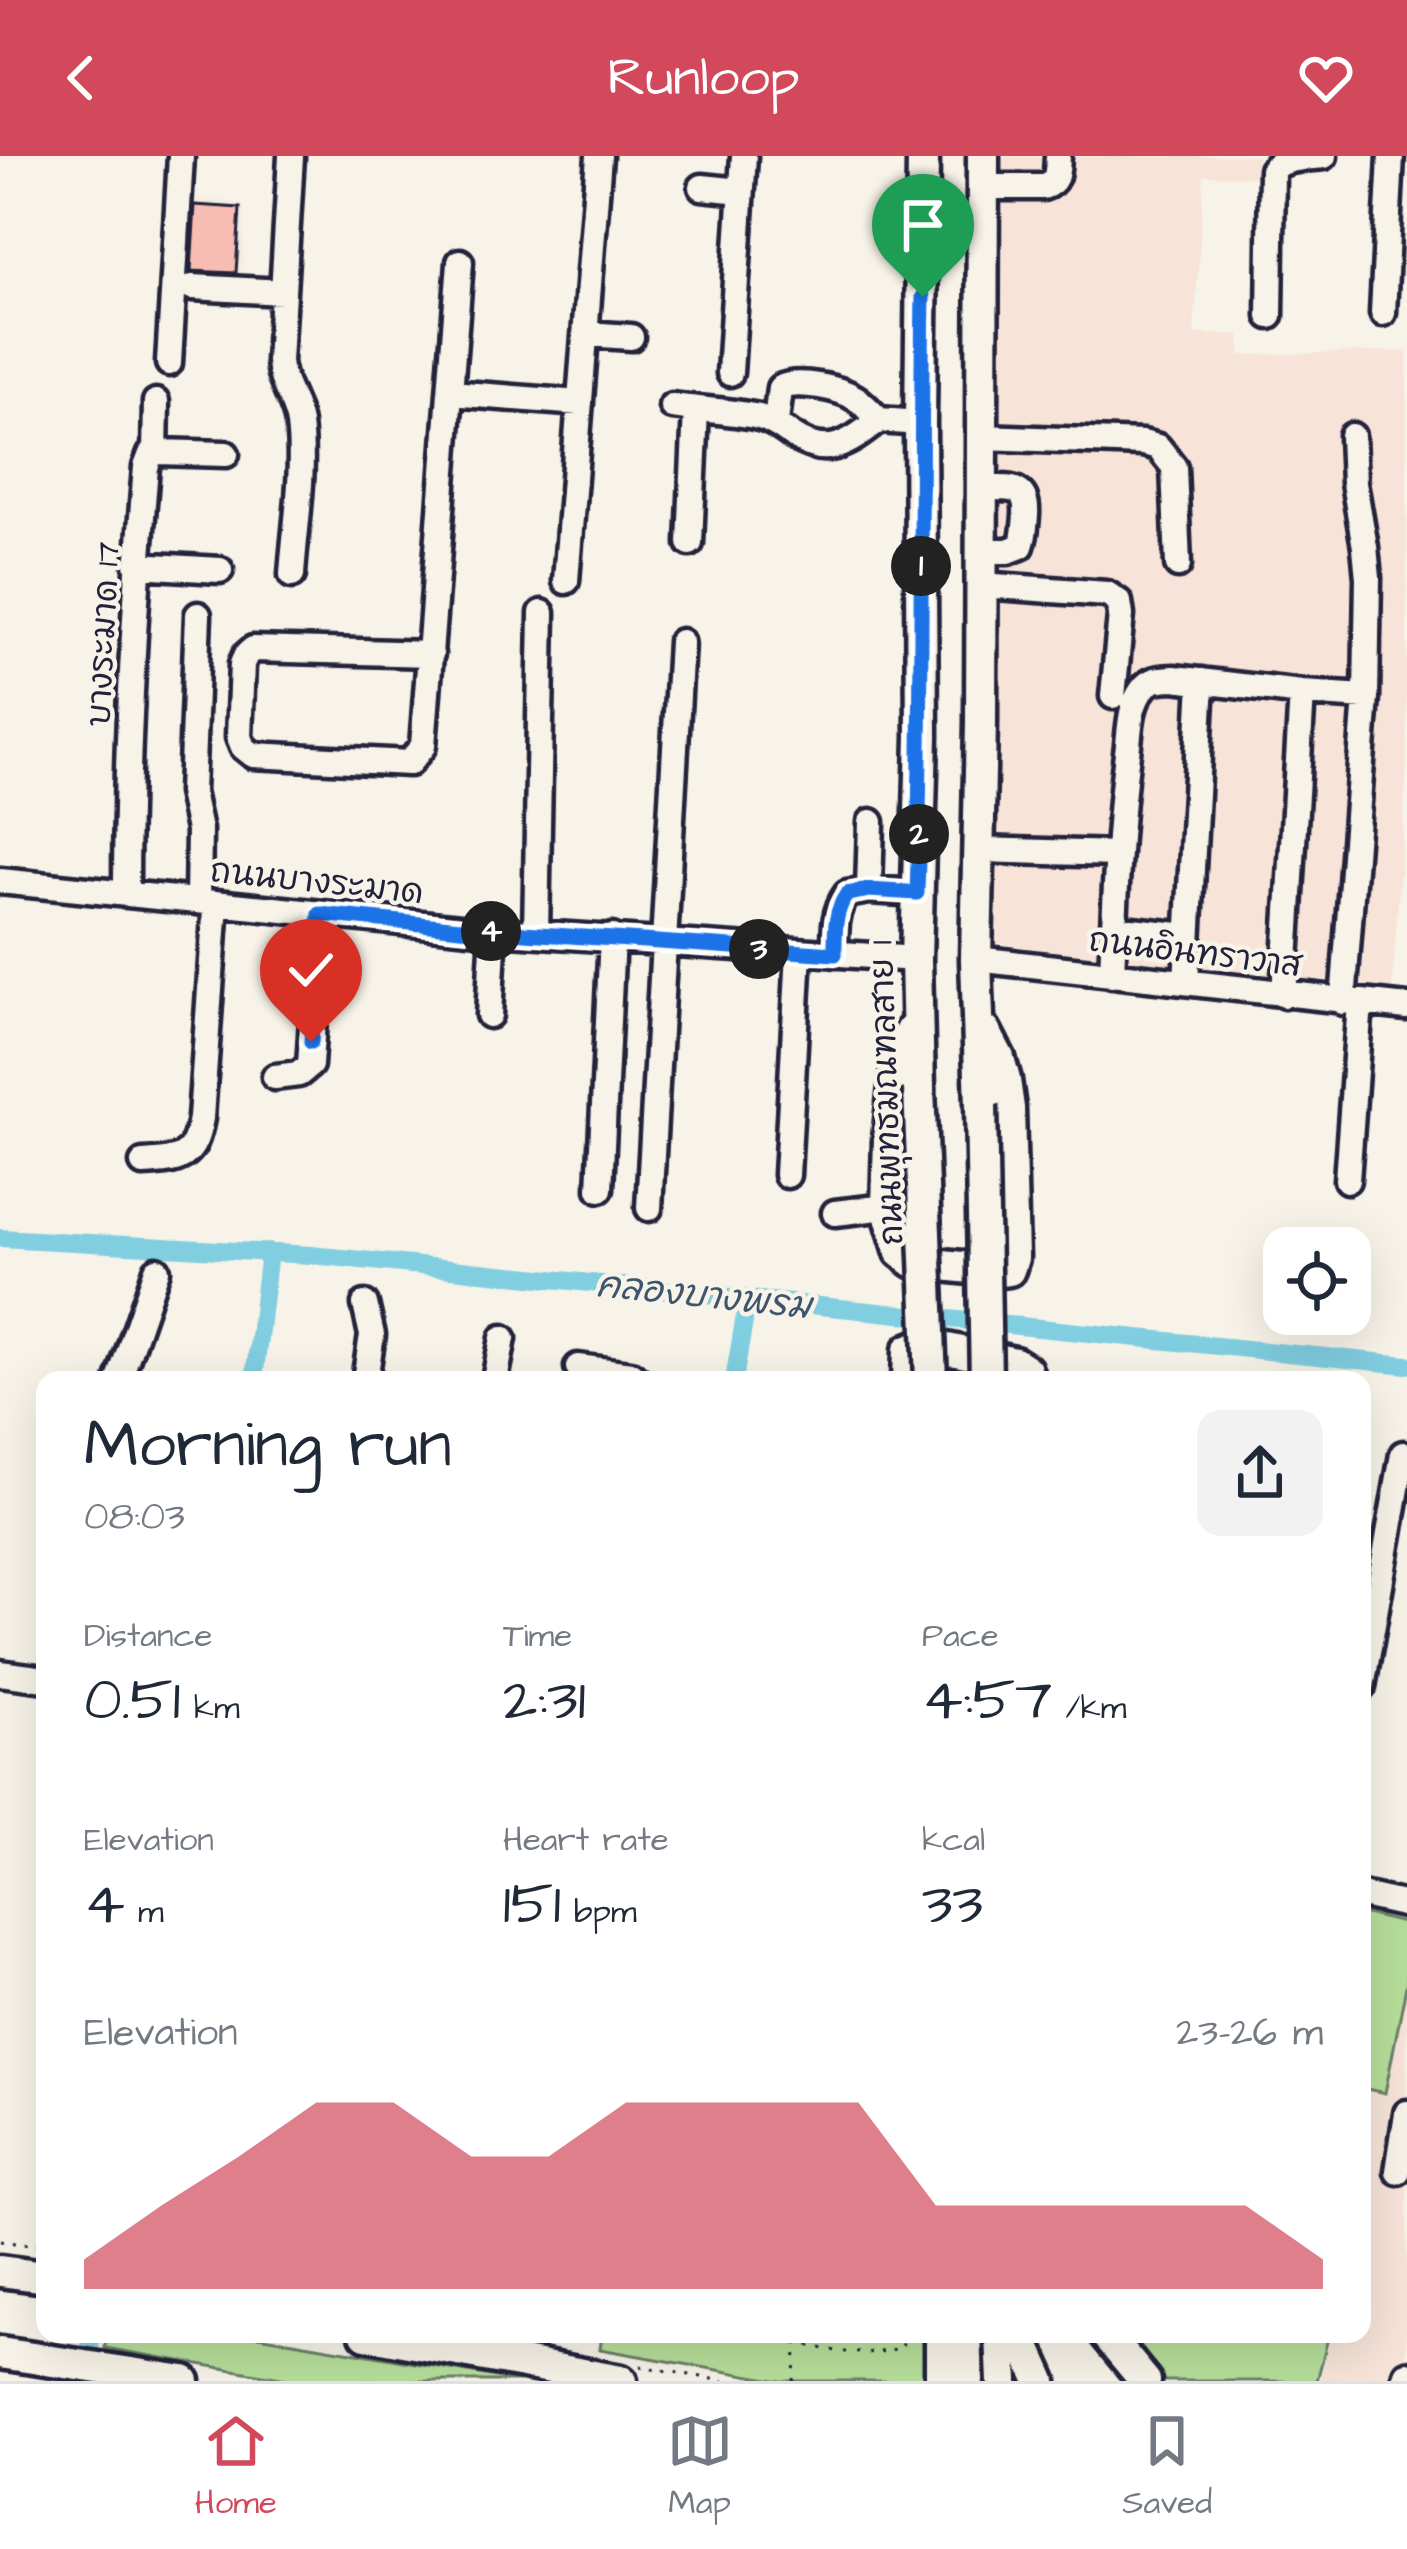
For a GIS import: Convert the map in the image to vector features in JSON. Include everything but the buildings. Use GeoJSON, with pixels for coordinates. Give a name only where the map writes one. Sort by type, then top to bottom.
{"type":"FeatureCollection","features":[{"type":"Feature","properties":{"kind":"main road","name":"ถนนพุทธมณฑลสาย 1"},"geometry":{"type":"LineString","coordinates":[[923,156],[922,736],[916,958],[931,1371]]}},
{"type":"Feature","properties":{"kind":"main road"},"geometry":{"type":"LineString","coordinates":[[983,171],[976,959],[986,1371]]}},
{"type":"Feature","properties":{"kind":"main road"},"geometry":{"type":"LineString","coordinates":[[917,1016],[898,1061],[893,1090],[887,1207],[901,1252],[914,1262],[1009,1270],[1013,1258],[1006,1080],[980,1021]]}},
{"type":"Feature","properties":{"kind":"main road"},"geometry":{"type":"LineString","coordinates":[[908,1371],[908,1350],[923,1345],[1015,1363],[1026,1371]]}},
{"type":"Feature","properties":{"kind":"main road"},"geometry":{"type":"LineString","coordinates":[[0,2271],[36,2276]]}},
{"type":"Feature","properties":{"kind":"main road"},"geometry":{"type":"LineString","coordinates":[[435,2343],[621,2381]]}},
{"type":"Feature","properties":{"kind":"main road"},"geometry":{"type":"LineString","coordinates":[[940,2343],[941,2381]]}},
{"type":"Feature","properties":{"kind":"main road"},"geometry":{"type":"LineString","coordinates":[[966,2343],[968,2381]]}},
{"type":"Feature","properties":{"kind":"main road"},"geometry":{"type":"LineString","coordinates":[[1001,2343],[1003,2381]]}},
{"type":"Feature","properties":{"kind":"main road"},"geometry":{"type":"LineString","coordinates":[[1024,2343],[1041,2381]]}},
{"type":"Feature","properties":{"kind":"main road"},"geometry":{"type":"LineString","coordinates":[[1113,2343],[1144,2381]]}},
{"type":"Feature","properties":{"kind":"main road"},"geometry":{"type":"LineString","coordinates":[[0,2353],[184,2381]]}},
{"type":"Feature","properties":{"kind":"street"},"geometry":{"type":"LineString","coordinates":[[169,363],[182,156]]}},
{"type":"Feature","properties":{"kind":"street"},"geometry":{"type":"LineString","coordinates":[[291,156],[280,372],[296,410],[300,451],[292,575]]}},
{"type":"Feature","properties":{"kind":"street"},"geometry":{"type":"LineString","coordinates":[[566,581],[599,156]]}},
{"type":"Feature","properties":{"kind":"street"},"geometry":{"type":"LineString","coordinates":[[730,373],[744,156]]}},
{"type":"Feature","properties":{"kind":"street"},"geometry":{"type":"LineString","coordinates":[[983,171],[1043,187],[1056,178],[1058,156]]}},
{"type":"Feature","properties":{"kind":"street"},"geometry":{"type":"LineString","coordinates":[[1270,316],[1272,170],[1287,161],[1324,156]]}},
{"type":"Feature","properties":{"kind":"street"},"geometry":{"type":"LineString","coordinates":[[1383,313],[1391,156]]}},
{"type":"Feature","properties":{"kind":"street"},"geometry":{"type":"LineString","coordinates":[[702,187],[741,191]]}},
{"type":"Feature","properties":{"kind":"street"},"geometry":{"type":"LineString","coordinates":[[431,654],[253,649],[242,664],[239,737],[243,747],[254,755],[409,763],[423,746],[431,654],[460,262]]}},
{"type":"Feature","properties":{"kind":"street"},"geometry":{"type":"LineString","coordinates":[[192,287],[283,292]]}},
{"type":"Feature","properties":{"kind":"street"},"geometry":{"type":"LineString","coordinates":[[586,334],[631,338]]}},
{"type":"Feature","properties":{"kind":"street"},"geometry":{"type":"LineString","coordinates":[[776,422],[780,388],[800,382],[848,394],[879,420],[920,423]]}},
{"type":"Feature","properties":{"kind":"street"},"geometry":{"type":"LineString","coordinates":[[450,393],[580,403]]}},
{"type":"Feature","properties":{"kind":"street","name":"บางระมาด 17"},"geometry":{"type":"LineString","coordinates":[[126,894],[137,565],[146,467],[155,453],[156,402]]}},
{"type":"Feature","properties":{"kind":"street"},"geometry":{"type":"LineString","coordinates":[[690,543],[684,407],[776,422],[803,442],[836,448],[879,420]]}},
{"type":"Feature","properties":{"kind":"street"},"geometry":{"type":"LineString","coordinates":[[1347,1180],[1368,578],[1352,436]]}},
{"type":"Feature","properties":{"kind":"street"},"geometry":{"type":"LineString","coordinates":[[981,437],[1158,447],[1174,467],[1178,565]]}},
{"type":"Feature","properties":{"kind":"street"},"geometry":{"type":"LineString","coordinates":[[155,453],[226,454]]}},
{"type":"Feature","properties":{"kind":"street"},"geometry":{"type":"LineString","coordinates":[[981,488],[1018,491],[1027,501],[1021,546],[981,551]]}},
{"type":"Feature","properties":{"kind":"street"},"geometry":{"type":"LineString","coordinates":[[137,565],[220,570]]}},
{"type":"Feature","properties":{"kind":"street"},"geometry":{"type":"LineString","coordinates":[[981,585],[1107,594],[1119,602],[1113,696]]}},
{"type":"Feature","properties":{"kind":"street"},"geometry":{"type":"LineString","coordinates":[[536,933],[542,613]]}},
{"type":"Feature","properties":{"kind":"street"},"geometry":{"type":"LineString","coordinates":[[143,1162],[183,1157],[196,1144],[201,1118],[207,902],[191,792],[198,615]]}},
{"type":"Feature","properties":{"kind":"street"},"geometry":{"type":"LineString","coordinates":[[649,1208],[681,642]]}},
{"type":"Feature","properties":{"kind":"street"},"geometry":{"type":"LineString","coordinates":[[1112,975],[1117,854],[1134,704],[1145,685],[1156,679],[1202,681],[1366,698]]}},
{"type":"Feature","properties":{"kind":"street"},"geometry":{"type":"LineString","coordinates":[[1186,982],[1202,681]]}},
{"type":"Feature","properties":{"kind":"street"},"geometry":{"type":"LineString","coordinates":[[1284,995],[1302,693]]}},
{"type":"Feature","properties":{"kind":"street"},"geometry":{"type":"LineString","coordinates":[[869,890],[872,822]]}},
{"type":"Feature","properties":{"kind":"street"},"geometry":{"type":"LineString","coordinates":[[978,850],[1117,854]]}},
{"type":"Feature","properties":{"kind":"street","name":"ถนนบางระมาด"},"geometry":{"type":"LineString","coordinates":[[0,881],[494,931],[916,958]]}},
{"type":"Feature","properties":{"kind":"street"},"geometry":{"type":"LineString","coordinates":[[835,954],[839,906],[847,894],[869,890],[917,893]]}},
{"type":"Feature","properties":{"kind":"street"},"geometry":{"type":"LineString","coordinates":[[275,1077],[299,1074],[310,1065],[320,914]]}},
{"type":"Feature","properties":{"kind":"street"},"geometry":{"type":"LineString","coordinates":[[1113,928],[1188,936]]}},
{"type":"Feature","properties":{"kind":"street"},"geometry":{"type":"LineString","coordinates":[[489,1015],[494,931]]}},
{"type":"Feature","properties":{"kind":"street"},"geometry":{"type":"LineString","coordinates":[[600,1189],[612,938]]}},
{"type":"Feature","properties":{"kind":"street"},"geometry":{"type":"LineString","coordinates":[[787,1175],[799,952]]}},
{"type":"Feature","properties":{"kind":"street","name":"ถนนอินทราวาส"},"geometry":{"type":"LineString","coordinates":[[976,959],[1407,1007]]}},
{"type":"Feature","properties":{"kind":"street"},"geometry":{"type":"LineString","coordinates":[[835,1213],[887,1207]]}},
{"type":"Feature","properties":{"kind":"street"},"geometry":{"type":"LineString","coordinates":[[122,1371],[157,1270]]}},
{"type":"Feature","properties":{"kind":"street"},"geometry":{"type":"LineString","coordinates":[[365,1304],[372,1335],[366,1371]]}},
{"type":"Feature","properties":{"kind":"street"},"geometry":{"type":"LineString","coordinates":[[496,1371],[502,1338]]}},
{"type":"Feature","properties":{"kind":"street"},"geometry":{"type":"LineString","coordinates":[[578,1367],[608,1371]]}},
{"type":"Feature","properties":{"kind":"street"},"geometry":{"type":"LineString","coordinates":[[1371,1636],[1403,1454]]}},
{"type":"Feature","properties":{"kind":"street"},"geometry":{"type":"LineString","coordinates":[[0,1673],[36,1678]]}},
{"type":"Feature","properties":{"kind":"street"},"geometry":{"type":"LineString","coordinates":[[1371,1896],[1407,1905]]}},
{"type":"Feature","properties":{"kind":"street"},"geometry":{"type":"LineString","coordinates":[[1392,2171],[1407,2113]]}},
{"type":"Feature","properties":{"kind":"path"},"geometry":{"type":"LineString","coordinates":[[0,2241],[36,2246]]}},
{"type":"Feature","properties":{"kind":"path"},"geometry":{"type":"LineString","coordinates":[[793,2381],[797,2343]]}},
{"type":"Feature","properties":{"kind":"path"},"geometry":{"type":"LineString","coordinates":[[801,2343],[879,2355],[903,2343]]}},
{"type":"Feature","properties":{"kind":"shaded area"},"geometry":{"type":"Polygon","coordinates":[[[995,156],[1257,156],[1256,177],[1204,175],[1194,334],[1240,335],[1241,355],[1407,351],[1407,763],[1392,993],[986,942],[995,156]]]}},
{"type":"Feature","properties":{"kind":"shaded area"},"geometry":{"type":"Polygon","coordinates":[[[1407,1981],[1407,2381],[1320,2381],[1329,2343],[1371,2343],[1371,2090],[1385,2092],[1407,1981]]]}},
{"type":"Feature","properties":{"kind":"green space"},"geometry":{"type":"Polygon","coordinates":[[[1371,1915],[1407,1924],[1407,1981],[1385,2093],[1371,2090],[1371,1915]]]}},
{"type":"Feature","properties":{"kind":"green space"},"geometry":{"type":"Polygon","coordinates":[[[106,2343],[299,2343],[520,2381],[298,2381],[105,2348],[106,2343]]]}},
{"type":"Feature","properties":{"kind":"green space"},"geometry":{"type":"Polygon","coordinates":[[[601,2343],[923,2343],[925,2381],[780,2381],[600,2349],[601,2343]]]}},
{"type":"Feature","properties":{"kind":"green space"},"geometry":{"type":"Polygon","coordinates":[[[1139,2343],[1327,2343],[1317,2381],[1164,2381],[1139,2343]]]}},
{"type":"Feature","properties":{"kind":"waterway","name":"คลองบางพรม"},"geometry":{"type":"LineString","coordinates":[[0,1238],[312,1255],[1407,1365]]}},
{"type":"Feature","properties":{"kind":"waterway"},"geometry":{"type":"LineString","coordinates":[[255,1371],[269,1252]]}},
{"type":"Feature","properties":{"kind":"waterway"},"geometry":{"type":"LineString","coordinates":[[736,1371],[748,1298]]}},
{"type":"Feature","properties":{"kind":"waterway"},"geometry":{"type":"LineString","coordinates":[[86,2371],[91,2343]]}},
{"type":"Feature","properties":{"kind":"route"},"geometry":{"type":"LineString","coordinates":[[311,1042],[320,914],[835,954],[836,916],[847,894],[869,890],[917,893],[923,297]]}}]}
